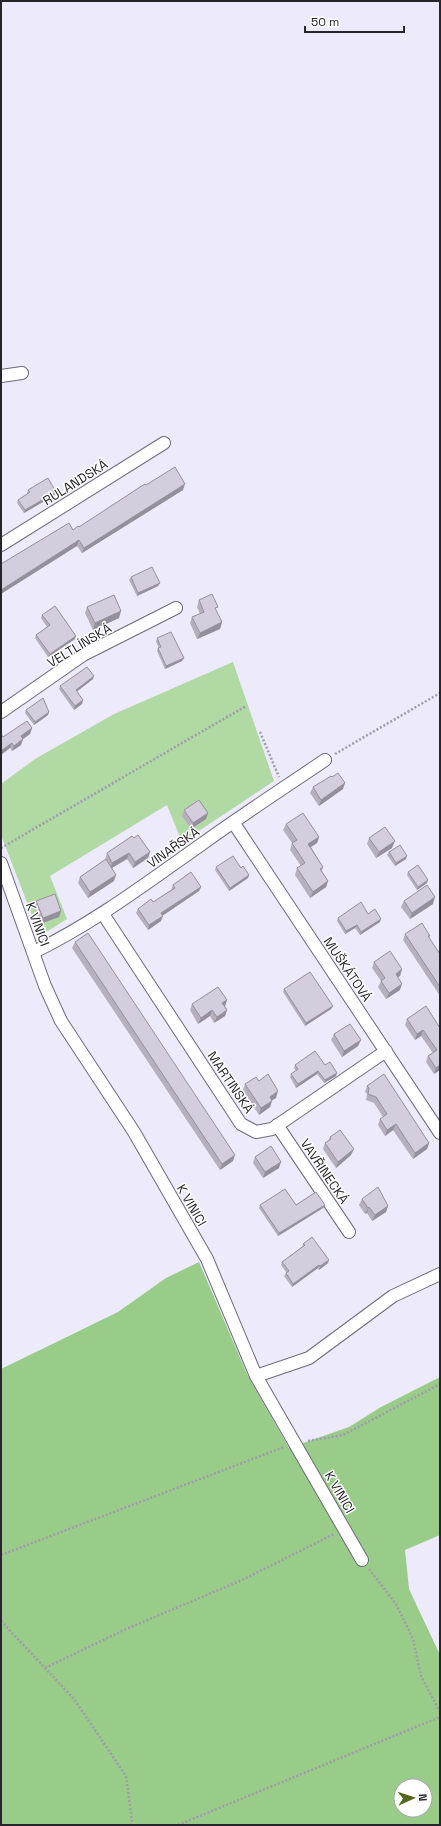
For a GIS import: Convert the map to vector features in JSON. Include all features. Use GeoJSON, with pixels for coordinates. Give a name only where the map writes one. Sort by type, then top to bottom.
{"type":"FeatureCollection","features":[{"type":"Feature","properties":{"kind":"street"},"geometry":{"type":"LineString","coordinates":[[1,376],[22,373]]}},
{"type":"Feature","properties":{"kind":"street","name":"RULANDSKÁ"},"geometry":{"type":"LineString","coordinates":[[1,545],[164,443]]}},
{"type":"Feature","properties":{"kind":"street","name":"VELTLÍNSKÁ"},"geometry":{"type":"LineString","coordinates":[[1,712],[83,656],[176,608]]}},
{"type":"Feature","properties":{"kind":"street","name":"VINAŘSKÁ"},"geometry":{"type":"LineString","coordinates":[[34,952],[56,942],[103,914],[233,822],[325,760]]}},
{"type":"Feature","properties":{"kind":"street","name":"MUŠKÁTOVÁ"},"geometry":{"type":"LineString","coordinates":[[233,822],[440,1133]]}},
{"type":"Feature","properties":{"kind":"street","name":"K VINICI"},"geometry":{"type":"LineString","coordinates":[[1,863],[45,986],[61,1021],[134,1132],[207,1259],[256,1376],[362,1560]]}},
{"type":"Feature","properties":{"kind":"street","name":"MARTINSKÁ"},"geometry":{"type":"LineString","coordinates":[[103,914],[241,1124],[256,1132],[272,1129],[386,1051]]}},
{"type":"Feature","properties":{"kind":"street","name":"VAVŘINECKÁ"},"geometry":{"type":"LineString","coordinates":[[277,1125],[350,1232]]}},
{"type":"Feature","properties":{"kind":"street"},"geometry":{"type":"LineString","coordinates":[[256,1376],[309,1358],[393,1296],[440,1274]]}},
{"type":"Feature","properties":{"kind":"path"},"geometry":{"type":"LineString","coordinates":[[325,760],[440,693]]}},
{"type":"Feature","properties":{"kind":"path"},"geometry":{"type":"LineString","coordinates":[[1,848],[246,706]]}},
{"type":"Feature","properties":{"kind":"path"},"geometry":{"type":"LineString","coordinates":[[260,732],[283,788]]}},
{"type":"Feature","properties":{"kind":"path"},"geometry":{"type":"LineString","coordinates":[[1,1555],[295,1443],[343,1436],[440,1384]]}},
{"type":"Feature","properties":{"kind":"path"},"geometry":{"type":"LineString","coordinates":[[44,1668],[124,1630],[242,1580],[344,1529]]}},
{"type":"Feature","properties":{"kind":"path"},"geometry":{"type":"LineString","coordinates":[[362,1560],[396,1604],[413,1639],[421,1676],[440,1712]]}},
{"type":"Feature","properties":{"kind":"path"},"geometry":{"type":"LineString","coordinates":[[1,1621],[74,1699],[126,1776],[132,1820],[131,1825]]}},
{"type":"Feature","properties":{"kind":"path"},"geometry":{"type":"LineString","coordinates":[[178,1825],[440,1718]]}},
{"type":"Feature","properties":{"kind":"green space"},"geometry":{"type":"Polygon","coordinates":[[[233,662],[274,781],[182,842],[167,805],[50,876],[67,919],[40,936],[1,835],[1,784],[35,759],[114,714],[233,662]]]}},
{"type":"Feature","properties":{"kind":"green space"},"geometry":{"type":"Polygon","coordinates":[[[199,1262],[247,1374],[289,1448],[349,1427],[381,1407],[440,1377],[440,1535],[405,1550],[409,1589],[440,1655],[440,1825],[1,1825],[1,1369],[118,1312],[166,1278],[199,1262]]]}},
{"type":"Feature","properties":{"kind":"building"},"geometry":{"type":"Polygon","coordinates":[[[175,467],[185,484],[84,548],[79,540],[1,590],[1,564],[69,523],[73,530],[78,526],[79,527],[140,487],[145,484],[146,485],[175,467]]]}},
{"type":"Feature","properties":{"kind":"building"},"geometry":{"type":"Polygon","coordinates":[[[48,478],[56,492],[25,510],[18,500],[30,492],[28,490],[48,478]]]}},
{"type":"Feature","properties":{"kind":"building"},"geometry":{"type":"Polygon","coordinates":[[[152,567],[160,583],[138,593],[131,577],[152,567]]]}},
{"type":"Feature","properties":{"kind":"building"},"geometry":{"type":"Polygon","coordinates":[[[212,594],[218,607],[215,608],[222,622],[200,633],[192,617],[204,612],[199,600],[212,594]]]}},
{"type":"Feature","properties":{"kind":"building"},"geometry":{"type":"Polygon","coordinates":[[[114,595],[121,611],[95,623],[87,607],[114,595]]]}},
{"type":"Feature","properties":{"kind":"building"},"geometry":{"type":"Polygon","coordinates":[[[55,606],[76,636],[50,654],[36,635],[50,625],[42,615],[55,606]]]}},
{"type":"Feature","properties":{"kind":"building"},"geometry":{"type":"Polygon","coordinates":[[[171,632],[184,658],[166,666],[158,648],[161,647],[157,638],[171,632]]]}},
{"type":"Feature","properties":{"kind":"building"},"geometry":{"type":"Polygon","coordinates":[[[87,667],[94,676],[76,690],[83,700],[75,706],[60,686],[87,667]]]}},
{"type":"Feature","properties":{"kind":"building"},"geometry":{"type":"Polygon","coordinates":[[[43,698],[49,712],[35,722],[26,710],[43,698]]]}},
{"type":"Feature","properties":{"kind":"building"},"geometry":{"type":"Polygon","coordinates":[[[27,721],[32,728],[21,736],[23,739],[14,746],[12,743],[1,751],[1,734],[3,737],[27,721]]]}},
{"type":"Feature","properties":{"kind":"building"},"geometry":{"type":"Polygon","coordinates":[[[338,773],[345,783],[321,800],[313,787],[338,773]]]}},
{"type":"Feature","properties":{"kind":"building"},"geometry":{"type":"Polygon","coordinates":[[[199,800],[208,813],[193,823],[184,810],[199,800]]]}},
{"type":"Feature","properties":{"kind":"building"},"geometry":{"type":"Polygon","coordinates":[[[303,813],[319,837],[308,844],[323,867],[320,869],[328,881],[313,892],[297,868],[305,863],[292,843],[297,840],[286,824],[303,813]]]}},
{"type":"Feature","properties":{"kind":"building"},"geometry":{"type":"Polygon","coordinates":[[[385,827],[395,841],[379,852],[369,838],[385,827]]]}},
{"type":"Feature","properties":{"kind":"building"},"geometry":{"type":"Polygon","coordinates":[[[138,835],[150,852],[135,862],[129,853],[112,863],[107,853],[132,836],[134,838],[138,835]]]}},
{"type":"Feature","properties":{"kind":"building"},"geometry":{"type":"Polygon","coordinates":[[[400,845],[407,856],[396,863],[389,852],[400,845]]]}},
{"type":"Feature","properties":{"kind":"building"},"geometry":{"type":"Polygon","coordinates":[[[233,856],[241,868],[243,866],[249,875],[230,888],[216,867],[233,856]]]}},
{"type":"Feature","properties":{"kind":"building"},"geometry":{"type":"Polygon","coordinates":[[[106,859],[116,875],[90,892],[80,877],[106,859]]]}},
{"type":"Feature","properties":{"kind":"building"},"geometry":{"type":"Polygon","coordinates":[[[418,865],[428,880],[418,887],[408,872],[418,865]]]}},
{"type":"Feature","properties":{"kind":"building"},"geometry":{"type":"Polygon","coordinates":[[[191,872],[201,887],[161,913],[163,916],[149,925],[138,909],[151,899],[153,902],[175,888],[173,885],[191,872]]]}},
{"type":"Feature","properties":{"kind":"building"},"geometry":{"type":"Polygon","coordinates":[[[427,885],[435,897],[412,913],[404,901],[427,885]]]}},
{"type":"Feature","properties":{"kind":"building"},"geometry":{"type":"Polygon","coordinates":[[[55,894],[61,911],[43,918],[36,901],[55,894]]]}},
{"type":"Feature","properties":{"kind":"building"},"geometry":{"type":"Polygon","coordinates":[[[361,902],[368,914],[375,909],[381,919],[361,932],[357,925],[346,931],[338,918],[361,902]]]}},
{"type":"Feature","properties":{"kind":"building"},"geometry":{"type":"Polygon","coordinates":[[[422,923],[430,936],[428,936],[440,954],[440,987],[405,934],[422,923]]]}},
{"type":"Feature","properties":{"kind":"building"},"geometry":{"type":"Polygon","coordinates":[[[88,933],[235,1155],[222,1164],[75,942],[88,933]]]}},
{"type":"Feature","properties":{"kind":"building"},"geometry":{"type":"Polygon","coordinates":[[[390,951],[402,969],[396,974],[402,984],[389,993],[381,981],[385,978],[374,962],[390,951]]]}},
{"type":"Feature","properties":{"kind":"building"},"geometry":{"type":"Polygon","coordinates":[[[310,972],[333,1006],[306,1023],[284,989],[310,972]]]}},
{"type":"Feature","properties":{"kind":"building"},"geometry":{"type":"Polygon","coordinates":[[[218,987],[227,1000],[222,1003],[227,1010],[217,1017],[212,1010],[201,1018],[192,1004],[218,987]]]}},
{"type":"Feature","properties":{"kind":"building"},"geometry":{"type":"Polygon","coordinates":[[[426,1006],[440,1028],[440,1065],[436,1068],[428,1056],[437,1050],[423,1030],[417,1034],[407,1019],[426,1006]]]}},
{"type":"Feature","properties":{"kind":"building"},"geometry":{"type":"Polygon","coordinates":[[[350,1024],[361,1040],[344,1051],[334,1034],[350,1024]]]}},
{"type":"Feature","properties":{"kind":"building"},"geometry":{"type":"Polygon","coordinates":[[[315,1051],[325,1065],[330,1062],[337,1073],[325,1080],[318,1071],[298,1084],[291,1074],[298,1069],[295,1065],[315,1051]]]}},
{"type":"Feature","properties":{"kind":"building"},"geometry":{"type":"Polygon","coordinates":[[[268,1074],[278,1091],[270,1097],[272,1101],[261,1108],[245,1084],[256,1077],[259,1081],[268,1074]]]}},
{"type":"Feature","properties":{"kind":"building"},"geometry":{"type":"Polygon","coordinates":[[[384,1074],[429,1143],[415,1153],[396,1124],[387,1130],[380,1119],[387,1114],[376,1097],[368,1094],[369,1088],[367,1086],[384,1074]]]}},
{"type":"Feature","properties":{"kind":"building"},"geometry":{"type":"Polygon","coordinates":[[[340,1130],[354,1149],[338,1162],[325,1143],[331,1139],[330,1137],[340,1130]]]}},
{"type":"Feature","properties":{"kind":"building"},"geometry":{"type":"Polygon","coordinates":[[[271,1146],[281,1162],[265,1172],[255,1157],[271,1146]]]}},
{"type":"Feature","properties":{"kind":"building"},"geometry":{"type":"Polygon","coordinates":[[[378,1187],[388,1206],[375,1215],[362,1199],[378,1187]]]}},
{"type":"Feature","properties":{"kind":"building"},"geometry":{"type":"Polygon","coordinates":[[[285,1189],[296,1205],[316,1192],[325,1205],[279,1233],[260,1205],[285,1189]]]}},
{"type":"Feature","properties":{"kind":"building"},"geometry":{"type":"Polygon","coordinates":[[[312,1237],[329,1260],[320,1266],[319,1265],[293,1284],[286,1273],[289,1271],[282,1262],[305,1245],[303,1244],[312,1237]]]}}]}
